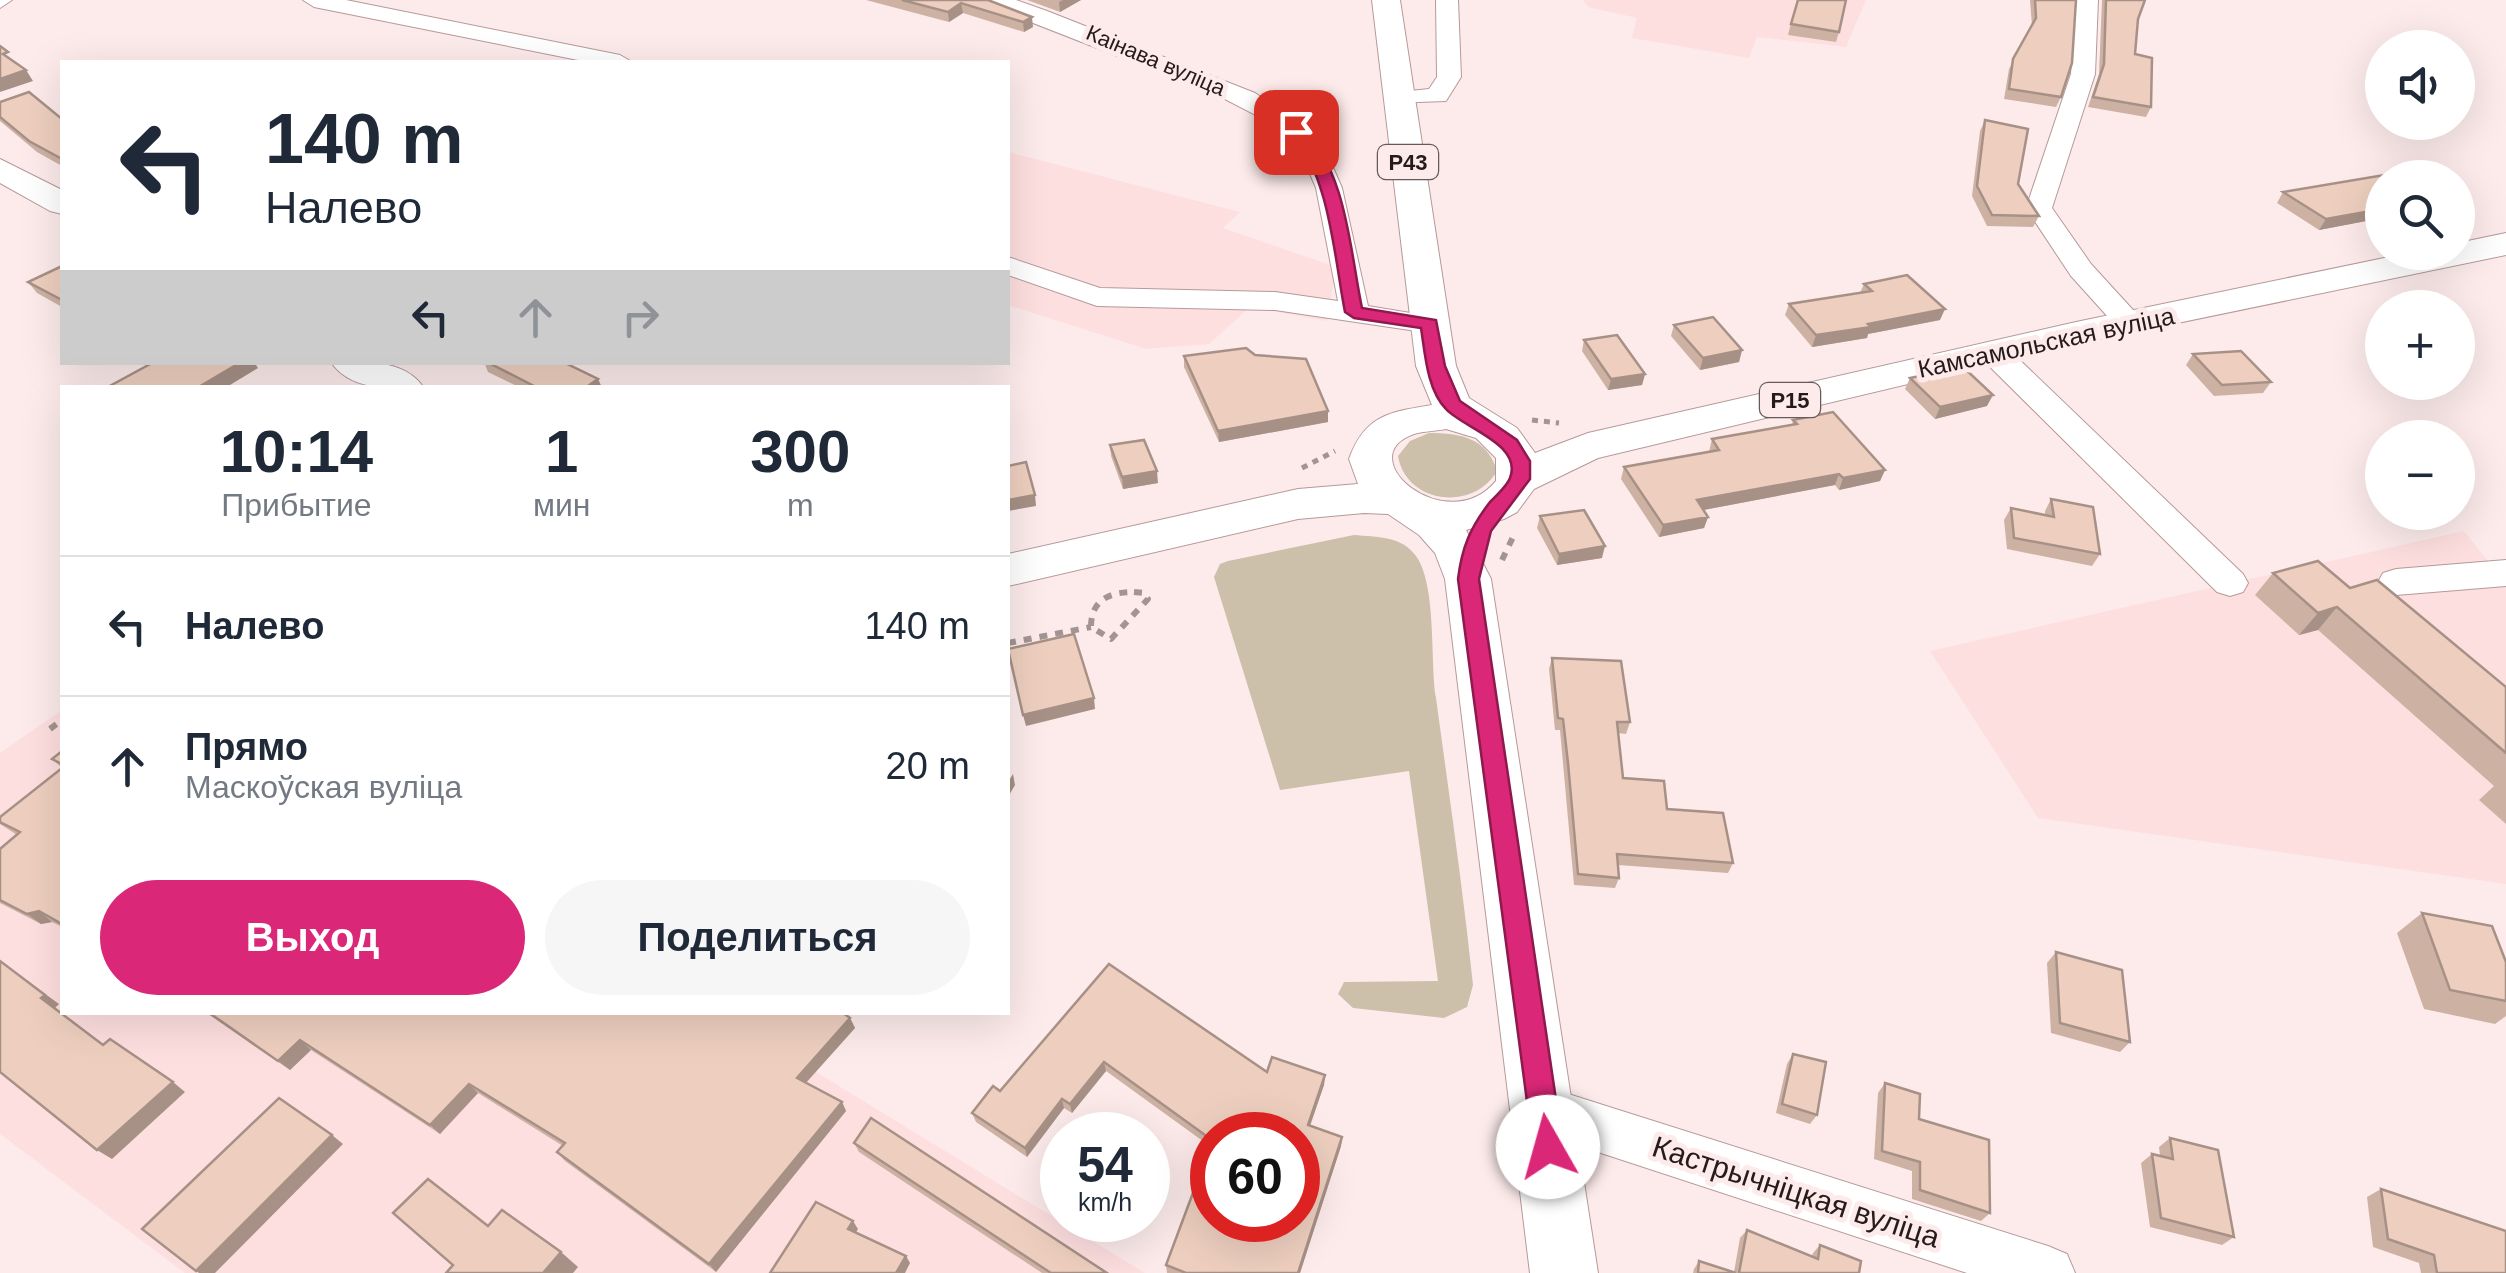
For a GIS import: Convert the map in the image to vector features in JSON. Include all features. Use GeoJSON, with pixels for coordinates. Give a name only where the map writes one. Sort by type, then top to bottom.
{"type":"FeatureCollection","features":[{"type":"Feature","properties":{"kind":"main road","name":"Р43"},"geometry":{"type":"LineString","coordinates":[[1386,0],[1436,366],[1452,405],[1494,422],[1510,444],[1520,461],[1512,491]]}},
{"type":"Feature","properties":{"kind":"main road"},"geometry":{"type":"LineString","coordinates":[[0,169],[60,203]]}},
{"type":"Feature","properties":{"kind":"main road","name":"Камсамольская вуліца"},"geometry":{"type":"LineString","coordinates":[[1494,422],[1552,446],[1579,435],[2506,244]]}},
{"type":"Feature","properties":{"kind":"main road"},"geometry":{"type":"LineString","coordinates":[[356,365],[398,385]]}},
{"type":"Feature","properties":{"kind":"main road"},"geometry":{"type":"LineString","coordinates":[[1298,504],[1346,478],[1368,442],[1416,408],[1430,389],[1436,366]]}},
{"type":"Feature","properties":{"kind":"main road"},"geometry":{"type":"LineString","coordinates":[[1368,442],[1420,417],[1494,422]]}},
{"type":"Feature","properties":{"kind":"main road","name":"Камсамольская вуліца"},"geometry":{"type":"LineString","coordinates":[[1512,491],[1561,456],[1579,435]]}},
{"type":"Feature","properties":{"kind":"main road"},"geometry":{"type":"LineString","coordinates":[[1368,442],[1369,469],[1377,486],[1436,525],[1459,549],[1468,579],[1564,1273]]}},
{"type":"Feature","properties":{"kind":"main road"},"geometry":{"type":"LineString","coordinates":[[1010,570],[1298,504],[1364,498],[1446,516],[1478,514],[1512,491]]}},
{"type":"Feature","properties":{"kind":"main road"},"geometry":{"type":"LineString","coordinates":[[1468,579],[1481,528],[1512,491]]}},
{"type":"Feature","properties":{"kind":"street"},"geometry":{"type":"LineString","coordinates":[[314,0],[610,60]]}},
{"type":"Feature","properties":{"kind":"street","name":"Каінава вуліца"},"geometry":{"type":"LineString","coordinates":[[995,0],[1072,25],[1167,68],[1232,91],[1281,118],[1311,146],[1331,197],[1354,312]]}},
{"type":"Feature","properties":{"kind":"street"},"geometry":{"type":"LineString","coordinates":[[1400,98],[1436,96],[1449,77],[1447,0]]}},
{"type":"Feature","properties":{"kind":"street"},"geometry":{"type":"LineString","coordinates":[[2086,0],[2083,74],[2039,208],[2081,270],[2130,322]]}},
{"type":"Feature","properties":{"kind":"street"},"geometry":{"type":"LineString","coordinates":[[1010,267],[1098,297],[1276,301],[1430,324]]}},
{"type":"Feature","properties":{"kind":"street"},"geometry":{"type":"LineString","coordinates":[[1993,352],[2230,583]]}},
{"type":"Feature","properties":{"kind":"street"},"geometry":{"type":"LineString","coordinates":[[2396,582],[2506,573]]}},
{"type":"Feature","properties":{"kind":"street","name":"Кастрычніцкая вуліца"},"geometry":{"type":"LineString","coordinates":[[1543,1110],[2048,1273]]}},
{"type":"Feature","properties":{"kind":"path"},"geometry":{"type":"LineString","coordinates":[[1494,422],[1535,421],[1579,435]]}},
{"type":"Feature","properties":{"kind":"path"},"geometry":{"type":"LineString","coordinates":[[1298,504],[1283,474],[1368,442]]}},
{"type":"Feature","properties":{"kind":"path"},"geometry":{"type":"LineString","coordinates":[[1010,643],[1091,627],[1112,639],[1148,598],[1144,592],[1132,590],[1108,594],[1094,607],[1091,627]]}},
{"type":"Feature","properties":{"kind":"path"},"geometry":{"type":"LineString","coordinates":[[1026,639],[1032,654]]}},
{"type":"Feature","properties":{"kind":"path"},"geometry":{"type":"LineString","coordinates":[[50,729],[60,722]]}},
{"type":"Feature","properties":{"kind":"shaded area"},"geometry":{"type":"Polygon","coordinates":[[[1583,0],[1866,0],[1846,47],[1757,37],[1749,58],[1632,38],[1637,18],[1588,7],[1583,0]]]}},
{"type":"Feature","properties":{"kind":"shaded area"},"geometry":{"type":"Polygon","coordinates":[[[1010,153],[1240,212],[1223,228],[1336,267],[1327,321],[1250,307],[1209,344],[1146,349],[1010,306],[1010,153]]]}},
{"type":"Feature","properties":{"kind":"shaded area"},"geometry":{"type":"Polygon","coordinates":[[[1429,433],[1452,434],[1480,444],[1497,471],[1473,493],[1442,497],[1427,493],[1413,484],[1398,456],[1410,441],[1429,433]]]}},
{"type":"Feature","properties":{"kind":"shaded area"},"geometry":{"type":"Polygon","coordinates":[[[2464,531],[2506,584],[2506,884],[2038,818],[1930,651],[2464,531]]]}},
{"type":"Feature","properties":{"kind":"shaded area"},"geometry":{"type":"Polygon","coordinates":[[[1354,535],[1388,539],[1410,549],[1423,569],[1427,585],[1434,682],[1473,985],[1467,1007],[1444,1018],[1353,1008],[1338,994],[1344,982],[1438,981],[1409,771],[1280,790],[1214,577],[1220,564],[1228,561],[1354,535]]]}},
{"type":"Feature","properties":{"kind":"shaded area"},"geometry":{"type":"Polygon","coordinates":[[[60,711],[60,1015],[720,1015],[784,1108],[816,1072],[1040,1209],[1040,1242],[1094,1242],[1145,1273],[185,1273],[0,1134],[0,753],[60,711]]]}},
{"type":"Feature","properties":{"kind":"building"},"geometry":{"type":"Polygon","coordinates":[[[902,0],[988,0],[1032,17],[1023,22],[961,3],[948,12],[902,0]]]}},
{"type":"Feature","properties":{"kind":"building"},"geometry":{"type":"Polygon","coordinates":[[[1798,0],[1846,0],[1839,32],[1791,24],[1798,0]]]}},
{"type":"Feature","properties":{"kind":"building"},"geometry":{"type":"Polygon","coordinates":[[[2035,0],[2076,0],[2072,63],[2061,97],[2009,89],[2013,59],[2036,18],[2035,0]]]}},
{"type":"Feature","properties":{"kind":"building"},"geometry":{"type":"Polygon","coordinates":[[[2106,0],[2145,0],[2138,19],[2135,54],[2152,58],[2151,107],[2093,97],[2104,64],[2106,0]]]}},
{"type":"Feature","properties":{"kind":"building"},"geometry":{"type":"Polygon","coordinates":[[[0,46],[8,52],[3,54],[26,70],[0,79],[0,46]]]}},
{"type":"Feature","properties":{"kind":"building"},"geometry":{"type":"Polygon","coordinates":[[[29,92],[60,117],[60,158],[29,141],[0,117],[0,102],[29,92]]]}},
{"type":"Feature","properties":{"kind":"building"},"geometry":{"type":"Polygon","coordinates":[[[1985,120],[2028,129],[2018,184],[2039,216],[1992,215],[1977,186],[1985,120]]]}},
{"type":"Feature","properties":{"kind":"building"},"geometry":{"type":"Polygon","coordinates":[[[2365,178],[2365,212],[2326,219],[2283,192],[2365,178]]]}},
{"type":"Feature","properties":{"kind":"building"},"geometry":{"type":"Polygon","coordinates":[[[60,267],[60,299],[28,282],[60,267]]]}},
{"type":"Feature","properties":{"kind":"building"},"geometry":{"type":"Polygon","coordinates":[[[1907,275],[1945,309],[1868,324],[1871,327],[1816,335],[1789,304],[1872,291],[1864,284],[1907,275]]]}},
{"type":"Feature","properties":{"kind":"building"},"geometry":{"type":"Polygon","coordinates":[[[1713,317],[1742,350],[1703,358],[1674,325],[1713,317]]]}},
{"type":"Feature","properties":{"kind":"building"},"geometry":{"type":"Polygon","coordinates":[[[1617,335],[1645,374],[1611,379],[1584,340],[1617,335]]]}},
{"type":"Feature","properties":{"kind":"building"},"geometry":{"type":"Polygon","coordinates":[[[1246,348],[1255,355],[1306,359],[1328,411],[1218,431],[1184,356],[1246,348]]]}},
{"type":"Feature","properties":{"kind":"building"},"geometry":{"type":"Polygon","coordinates":[[[2241,351],[2271,382],[2222,385],[2193,354],[2241,351]]]}},
{"type":"Feature","properties":{"kind":"building"},"geometry":{"type":"Polygon","coordinates":[[[148,365],[236,365],[202,385],[112,385],[148,365]]]}},
{"type":"Feature","properties":{"kind":"building"},"geometry":{"type":"Polygon","coordinates":[[[493,365],[569,365],[598,379],[589,385],[532,385],[493,365]]]}},
{"type":"Feature","properties":{"kind":"building"},"geometry":{"type":"Polygon","coordinates":[[[1963,367],[1993,395],[1940,407],[1910,378],[1963,367]]]}},
{"type":"Feature","properties":{"kind":"building"},"geometry":{"type":"Polygon","coordinates":[[[1833,412],[1885,470],[1843,478],[1839,474],[1697,500],[1708,517],[1663,525],[1624,467],[1719,450],[1712,439],[1797,424],[1793,420],[1833,412]]]}},
{"type":"Feature","properties":{"kind":"building"},"geometry":{"type":"Polygon","coordinates":[[[1144,440],[1157,471],[1122,477],[1110,445],[1144,440]]]}},
{"type":"Feature","properties":{"kind":"building"},"geometry":{"type":"Polygon","coordinates":[[[1026,462],[1035,495],[1010,500],[1010,466],[1026,462]]]}},
{"type":"Feature","properties":{"kind":"building"},"geometry":{"type":"Polygon","coordinates":[[[2051,499],[2093,507],[2100,554],[2014,538],[2011,508],[2054,517],[2051,499]]]}},
{"type":"Feature","properties":{"kind":"building"},"geometry":{"type":"Polygon","coordinates":[[[1584,510],[1605,546],[1559,554],[1540,516],[1584,510]]]}},
{"type":"Feature","properties":{"kind":"building"},"geometry":{"type":"Polygon","coordinates":[[[2318,561],[2350,588],[2377,580],[2506,687],[2506,753],[2337,607],[2318,613],[2273,573],[2318,561]]]}},
{"type":"Feature","properties":{"kind":"building"},"geometry":{"type":"Polygon","coordinates":[[[1074,634],[1094,698],[1023,715],[1010,649],[1074,634]]]}},
{"type":"Feature","properties":{"kind":"building"},"geometry":{"type":"Polygon","coordinates":[[[1552,658],[1621,661],[1630,722],[1617,722],[1623,778],[1664,781],[1667,809],[1723,813],[1733,863],[1617,854],[1619,878],[1578,874],[1563,719],[1558,718],[1552,658]]]}},
{"type":"Feature","properties":{"kind":"building"},"geometry":{"type":"Polygon","coordinates":[[[60,770],[60,923],[39,911],[27,914],[0,900],[0,849],[20,832],[0,822],[0,817],[60,770]]]}},
{"type":"Feature","properties":{"kind":"building"},"geometry":{"type":"Polygon","coordinates":[[[2422,913],[2492,926],[2506,962],[2506,1001],[2450,990],[2422,913]]]}},
{"type":"Feature","properties":{"kind":"building"},"geometry":{"type":"Polygon","coordinates":[[[2056,952],[2122,970],[2130,1042],[2060,1023],[2056,952]]]}},
{"type":"Feature","properties":{"kind":"building"},"geometry":{"type":"Polygon","coordinates":[[[0,961],[45,995],[41,998],[60,1015],[103,1045],[110,1039],[173,1082],[97,1150],[0,1072],[0,961]]]}},
{"type":"Feature","properties":{"kind":"building"},"geometry":{"type":"Polygon","coordinates":[[[1109,964],[1267,1072],[1272,1057],[1325,1075],[1312,1112],[1190,1112],[1190,1124],[1104,1062],[1070,1104],[1062,1099],[1052,1112],[1040,1112],[1040,1128],[1025,1148],[972,1113],[993,1086],[1000,1091],[1109,964]]]}},
{"type":"Feature","properties":{"kind":"building"},"geometry":{"type":"Polygon","coordinates":[[[212,1015],[850,1018],[797,1078],[842,1102],[709,1264],[557,1152],[565,1143],[469,1084],[430,1125],[300,1040],[278,1061],[212,1015]]]}},
{"type":"Feature","properties":{"kind":"building"},"geometry":{"type":"Polygon","coordinates":[[[1793,1054],[1826,1062],[1817,1115],[1782,1104],[1793,1054]]]}},
{"type":"Feature","properties":{"kind":"building"},"geometry":{"type":"Polygon","coordinates":[[[1885,1083],[1920,1094],[1919,1119],[1989,1140],[1990,1213],[1920,1190],[1920,1162],[1882,1151],[1885,1083]]]}},
{"type":"Feature","properties":{"kind":"building"},"geometry":{"type":"Polygon","coordinates":[[[279,1098],[332,1135],[196,1271],[142,1229],[279,1098]]]}},
{"type":"Feature","properties":{"kind":"building"},"geometry":{"type":"Polygon","coordinates":[[[871,1118],[1040,1229],[1040,1242],[1060,1242],[1107,1273],[1051,1273],[854,1143],[871,1118]]]}},
{"type":"Feature","properties":{"kind":"building"},"geometry":{"type":"Polygon","coordinates":[[[1320,1129],[1342,1137],[1320,1205],[1320,1129]]]}},
{"type":"Feature","properties":{"kind":"building"},"geometry":{"type":"Polygon","coordinates":[[[2170,1138],[2218,1150],[2234,1237],[2161,1218],[2152,1154],[2173,1159],[2170,1138]]]}},
{"type":"Feature","properties":{"kind":"building"},"geometry":{"type":"Polygon","coordinates":[[[428,1179],[488,1226],[502,1210],[561,1252],[543,1273],[446,1273],[453,1265],[393,1213],[428,1179]]]}},
{"type":"Feature","properties":{"kind":"building"},"geometry":{"type":"Polygon","coordinates":[[[2381,1189],[2506,1231],[2506,1273],[2437,1273],[2434,1255],[2388,1239],[2381,1189]]]}},
{"type":"Feature","properties":{"kind":"building"},"geometry":{"type":"Polygon","coordinates":[[[1190,1201],[1190,1242],[1308,1242],[1298,1273],[1186,1273],[1166,1265],[1190,1201]]]}},
{"type":"Feature","properties":{"kind":"building"},"geometry":{"type":"Polygon","coordinates":[[[816,1202],[853,1221],[848,1229],[906,1256],[896,1273],[770,1273],[816,1202]]]}},
{"type":"Feature","properties":{"kind":"building"},"geometry":{"type":"Polygon","coordinates":[[[1747,1230],[1818,1259],[1820,1245],[1861,1261],[1859,1273],[1739,1273],[1747,1230]]]}},
{"type":"Feature","properties":{"kind":"building"},"geometry":{"type":"Polygon","coordinates":[[[1699,1261],[1736,1273],[1698,1273],[1699,1261]]]}},
{"type":"Feature","properties":{"kind":"route"},"geometry":{"type":"LineString","coordinates":[[1296,132],[1311,146],[1331,197],[1344,246],[1354,312],[1430,324],[1436,366],[1452,405],[1510,444],[1520,461],[1520,479],[1481,528],[1468,579],[1548,1147]]}}]}
